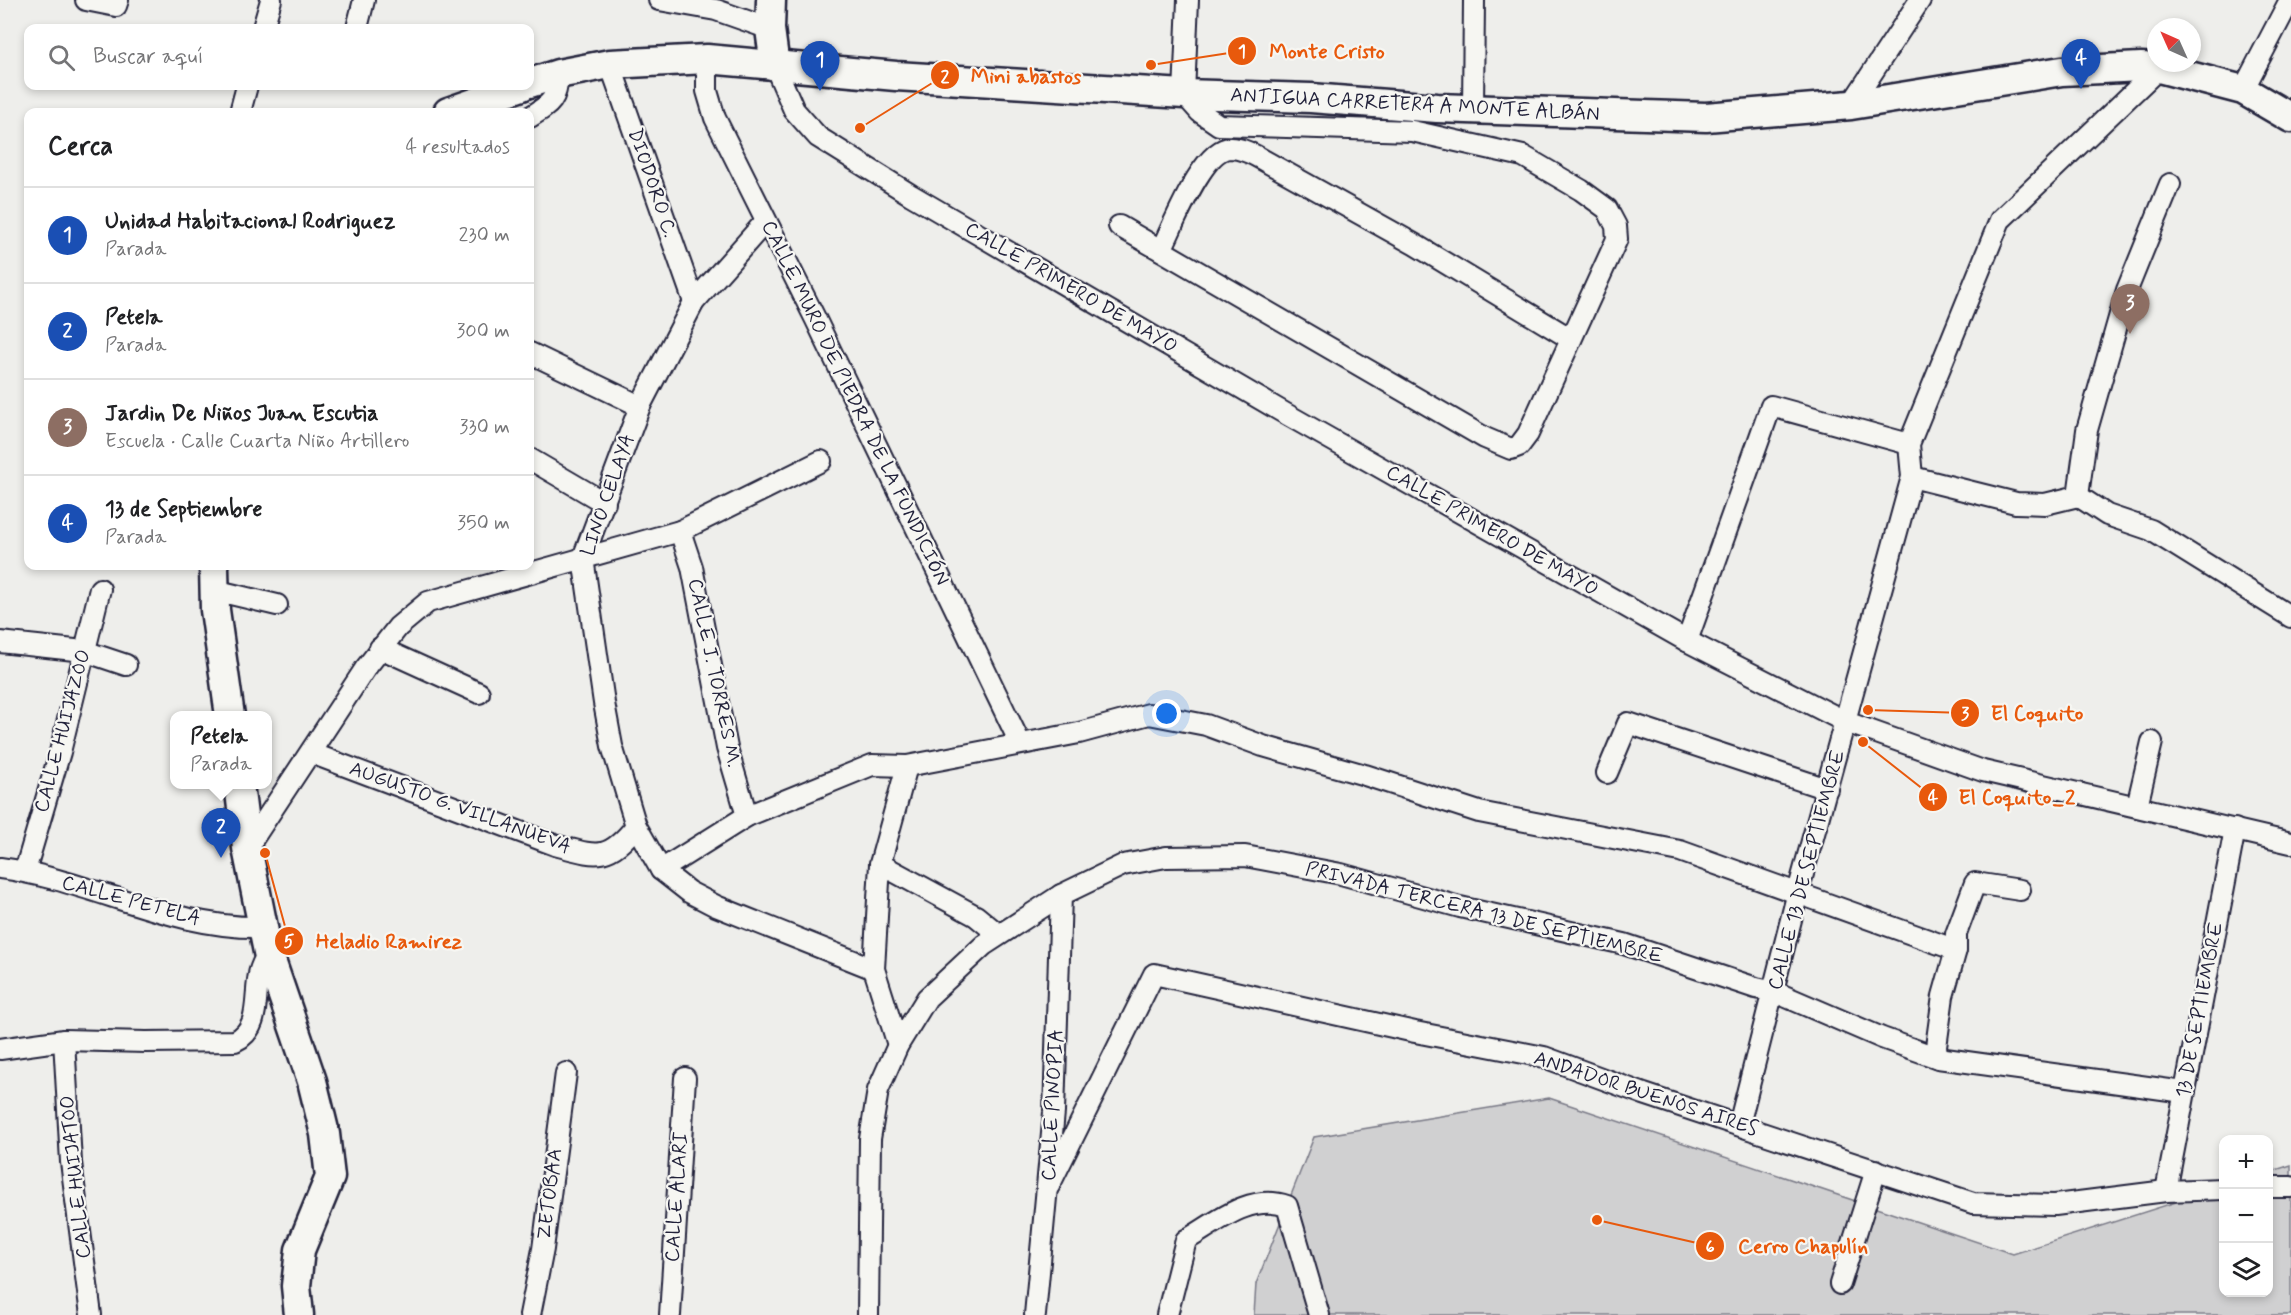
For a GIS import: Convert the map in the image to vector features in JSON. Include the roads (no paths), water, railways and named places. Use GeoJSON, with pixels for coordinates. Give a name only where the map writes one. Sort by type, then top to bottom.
{"type":"FeatureCollection","features":[{"type":"Feature","properties":{"kind":"street"},"geometry":{"type":"LineString","coordinates":[[86,0],[116,6],[118,0]]}},
{"type":"Feature","properties":{"kind":"street"},"geometry":{"type":"LineString","coordinates":[[264,24],[271,0]]}},
{"type":"Feature","properties":{"kind":"street"},"geometry":{"type":"LineString","coordinates":[[358,24],[364,0]]}},
{"type":"Feature","properties":{"kind":"street"},"geometry":{"type":"LineString","coordinates":[[659,0],[716,10],[770,29]]}},
{"type":"Feature","properties":{"kind":"street"},"geometry":{"type":"LineString","coordinates":[[771,0],[770,29],[775,66]]}},
{"type":"Feature","properties":{"kind":"street"},"geometry":{"type":"LineString","coordinates":[[1119,226],[1485,438],[1511,449],[1519,446],[1528,434],[1617,239],[1616,226],[1607,209],[1581,190],[1523,156],[1412,131],[1219,125],[1200,112],[1184,94],[1188,0]]}},
{"type":"Feature","properties":{"kind":"street"},"geometry":{"type":"LineString","coordinates":[[1473,0],[1473,109]]}},
{"type":"Feature","properties":{"kind":"street"},"geometry":{"type":"LineString","coordinates":[[1851,105],[1920,0]]}},
{"type":"Feature","properties":{"kind":"street"},"geometry":{"type":"LineString","coordinates":[[2243,90],[2290,0]]}},
{"type":"Feature","properties":{"kind":"street","name":"ANTIGUA CARRETERA A MONTE ALBÁN"},"geometry":{"type":"LineString","coordinates":[[534,82],[558,74],[610,64],[707,59],[775,66],[1184,94],[1311,98],[1473,109],[1706,117],[1851,105],[2062,71],[2147,68]]}},
{"type":"Feature","properties":{"kind":"street","name":"CALLE MURO DE PIEDRA DE LA FUNDICIÓN"},"geometry":{"type":"LineString","coordinates":[[707,59],[707,91],[715,118],[820,328],[1020,742]]}},
{"type":"Feature","properties":{"kind":"street","name":"DIODORO C."},"geometry":{"type":"LineString","coordinates":[[610,64],[694,302]]}},
{"type":"Feature","properties":{"kind":"street","name":"CALLE PRIMERO DE MAYO"},"geometry":{"type":"LineString","coordinates":[[775,66],[794,110],[818,137],[1286,414],[1687,641],[1846,722],[1983,771],[2291,843]]}},
{"type":"Feature","properties":{"kind":"street"},"geometry":{"type":"LineString","coordinates":[[2155,72],[2000,220],[1909,444],[1912,477],[2016,503],[2045,504],[2078,496],[2107,515],[2151,530],[2291,617]]}},
{"type":"Feature","properties":{"kind":"street","name":"ANTIGUA CARRETERA A MONTE ALBÁN"},"geometry":{"type":"LineString","coordinates":[[2174,72],[2243,90],[2291,118]]}},
{"type":"Feature","properties":{"kind":"street"},"geometry":{"type":"LineString","coordinates":[[534,115],[548,106],[558,93],[558,74]]}},
{"type":"Feature","properties":{"kind":"street"},"geometry":{"type":"LineString","coordinates":[[241,108],[246,90]]}},
{"type":"Feature","properties":{"kind":"street"},"geometry":{"type":"LineString","coordinates":[[459,108],[511,90]]}},
{"type":"Feature","properties":{"kind":"street"},"geometry":{"type":"LineString","coordinates":[[1161,250],[1206,165],[1219,151],[1231,148],[1257,156],[1414,244],[1572,339]]}},
{"type":"Feature","properties":{"kind":"street"},"geometry":{"type":"LineString","coordinates":[[2078,496],[2087,430],[2127,290],[2170,184]]}},
{"type":"Feature","properties":{"kind":"street","name":"LINO CELAYA"},"geometry":{"type":"LineString","coordinates":[[661,870],[636,826],[612,746],[583,558],[640,406],[694,302],[765,222]]}},
{"type":"Feature","properties":{"kind":"street"},"geometry":{"type":"LineString","coordinates":[[534,354],[640,406]]}},
{"type":"Feature","properties":{"kind":"street"},"geometry":{"type":"LineString","coordinates":[[1687,641],[1771,406],[1909,444]]}},
{"type":"Feature","properties":{"kind":"street"},"geometry":{"type":"LineString","coordinates":[[534,461],[604,503]]}},
{"type":"Feature","properties":{"kind":"street"},"geometry":{"type":"LineString","coordinates":[[247,848],[311,753],[327,724],[380,648],[398,627],[428,602],[680,531],[821,461]]}},
{"type":"Feature","properties":{"kind":"street","name":"CALLE 13 DE SEPTIEMBRE"},"geometry":{"type":"LineString","coordinates":[[1739,1125],[1775,992],[1798,892],[1912,477]]}},
{"type":"Feature","properties":{"kind":"street","name":"CALLE J. TORRES M."},"geometry":{"type":"LineString","coordinates":[[680,531],[692,567],[727,748],[747,816]]}},
{"type":"Feature","properties":{"kind":"street"},"geometry":{"type":"LineString","coordinates":[[229,711],[214,578],[277,605]]}},
{"type":"Feature","properties":{"kind":"street","name":"CALLE HUIJAZOO"},"geometry":{"type":"LineString","coordinates":[[25,872],[60,752],[100,589]]}},
{"type":"Feature","properties":{"kind":"street"},"geometry":{"type":"LineString","coordinates":[[0,642],[84,651],[126,665]]}},
{"type":"Feature","properties":{"kind":"street"},"geometry":{"type":"LineString","coordinates":[[380,648],[479,693]]}},
{"type":"Feature","properties":{"kind":"street"},"geometry":{"type":"LineString","coordinates":[[874,969],[716,906],[689,892],[661,870],[747,816],[872,765],[907,766],[1020,742],[1079,733],[1149,714],[1206,725],[1263,746],[1365,775],[1479,812],[1680,851],[1956,950]]}},
{"type":"Feature","properties":{"kind":"street"},"geometry":{"type":"LineString","coordinates":[[1607,773],[1628,723],[1827,789]]}},
{"type":"Feature","properties":{"kind":"street"},"geometry":{"type":"LineString","coordinates":[[2137,806],[2152,742]]}},
{"type":"Feature","properties":{"kind":"street","name":"AUGUSTO G. VILLANUEVA"},"geometry":{"type":"LineString","coordinates":[[311,753],[555,845],[585,853],[606,854],[620,846],[636,826]]}},
{"type":"Feature","properties":{"kind":"street"},"geometry":{"type":"LineString","coordinates":[[897,1045],[874,969],[880,864],[907,766]]}},
{"type":"Feature","properties":{"kind":"street"},"geometry":{"type":"LineString","coordinates":[[240,789],[247,848],[266,940],[312,1081],[325,1134],[330,1177],[300,1250],[296,1286],[299,1315]]}},
{"type":"Feature","properties":{"kind":"street","name":"13 DE SEPTIEMBRE"},"geometry":{"type":"LineString","coordinates":[[2166,1191],[2235,829]]}},
{"type":"Feature","properties":{"kind":"street","name":"PRIVADA TERCERA 13 DE SEPTIEMBRE"},"geometry":{"type":"LineString","coordinates":[[868,1315],[870,1139],[878,1090],[897,1045],[927,998],[998,934],[1060,895],[1123,865],[1166,856],[1245,856],[1341,874],[1460,907],[1624,944],[1756,988],[1775,992],[1882,1038],[1938,1058],[2184,1092]]}},
{"type":"Feature","properties":{"kind":"street"},"geometry":{"type":"LineString","coordinates":[[880,864],[976,916],[998,934]]}},
{"type":"Feature","properties":{"kind":"street","name":"CALLE PETELA"},"geometry":{"type":"LineString","coordinates":[[0,868],[25,872],[120,901],[237,928],[266,940]]}},
{"type":"Feature","properties":{"kind":"street"},"geometry":{"type":"LineString","coordinates":[[1938,1058],[1936,1047],[1943,996],[1956,950],[1956,934],[1975,883],[2020,890]]}},
{"type":"Feature","properties":{"kind":"street","name":"CALLE PINOPIA"},"geometry":{"type":"LineString","coordinates":[[1035,1315],[1049,1186],[1054,1112],[1060,895]]}},
{"type":"Feature","properties":{"kind":"street"},"geometry":{"type":"LineString","coordinates":[[0,1049],[64,1040],[235,1041],[244,1037],[253,1022],[266,940]]}},
{"type":"Feature","properties":{"kind":"street","name":"ANDADOR BUENOS AIRES"},"geometry":{"type":"LineString","coordinates":[[1049,1186],[1154,974],[1415,1032],[1544,1057],[1644,1094],[1973,1203],[2055,1205],[2166,1191],[2219,1189]]}},
{"type":"Feature","properties":{"kind":"street","name":"CALLE HUIJATOO"},"geometry":{"type":"LineString","coordinates":[[64,1040],[71,1162],[91,1315]]}},
{"type":"Feature","properties":{"kind":"street","name":"ZETOBAA"},"geometry":{"type":"LineString","coordinates":[[531,1315],[543,1250],[566,1073]]}},
{"type":"Feature","properties":{"kind":"street","name":"CALLE ALARI"},"geometry":{"type":"LineString","coordinates":[[670,1315],[685,1078]]}},
{"type":"Feature","properties":{"kind":"street"},"geometry":{"type":"LineString","coordinates":[[1054,1112],[1082,1120]]}},
{"type":"Feature","properties":{"kind":"street"},"geometry":{"type":"LineString","coordinates":[[1840,1284],[1876,1170]]}},
{"type":"Feature","properties":{"kind":"street"},"geometry":{"type":"LineString","coordinates":[[2273,1187],[2291,1187]]}},
{"type":"Feature","properties":{"kind":"street"},"geometry":{"type":"LineString","coordinates":[[1167,1315],[1186,1240],[1245,1206],[1271,1200],[1287,1206],[1319,1315]]}},
{"type":"Feature","properties":{"kind":"place","name":"Monte Cristo"},"geometry":{"type":"Point","coordinates":[1151,65]}},
{"type":"Feature","properties":{"kind":"place","name":"13 de Septiembre"},"geometry":{"type":"Point","coordinates":[2081,89]}},
{"type":"Feature","properties":{"kind":"place","name":"Unidad Habitacional Rodriguez"},"geometry":{"type":"Point","coordinates":[820,91]}},
{"type":"Feature","properties":{"kind":"place","name":"Mini abastos"},"geometry":{"type":"Point","coordinates":[860,128]}},
{"type":"Feature","properties":{"kind":"place","name":"Jardin De Niños Juan Escutia"},"geometry":{"type":"Point","coordinates":[2130,334]}},
{"type":"Feature","properties":{"kind":"place","name":"El Coquito"},"geometry":{"type":"Point","coordinates":[1868,710]}},
{"type":"Feature","properties":{"kind":"place","name":"El Coquito_2"},"geometry":{"type":"Point","coordinates":[1863,742]}},
{"type":"Feature","properties":{"kind":"place","name":"Heladio Ramirez"},"geometry":{"type":"Point","coordinates":[265,853]}},
{"type":"Feature","properties":{"kind":"place","name":"Petela"},"geometry":{"type":"Point","coordinates":[221,858]}},
{"type":"Feature","properties":{"kind":"place","name":"Cerro Chapulín"},"geometry":{"type":"Point","coordinates":[1597,1220]}}]}
